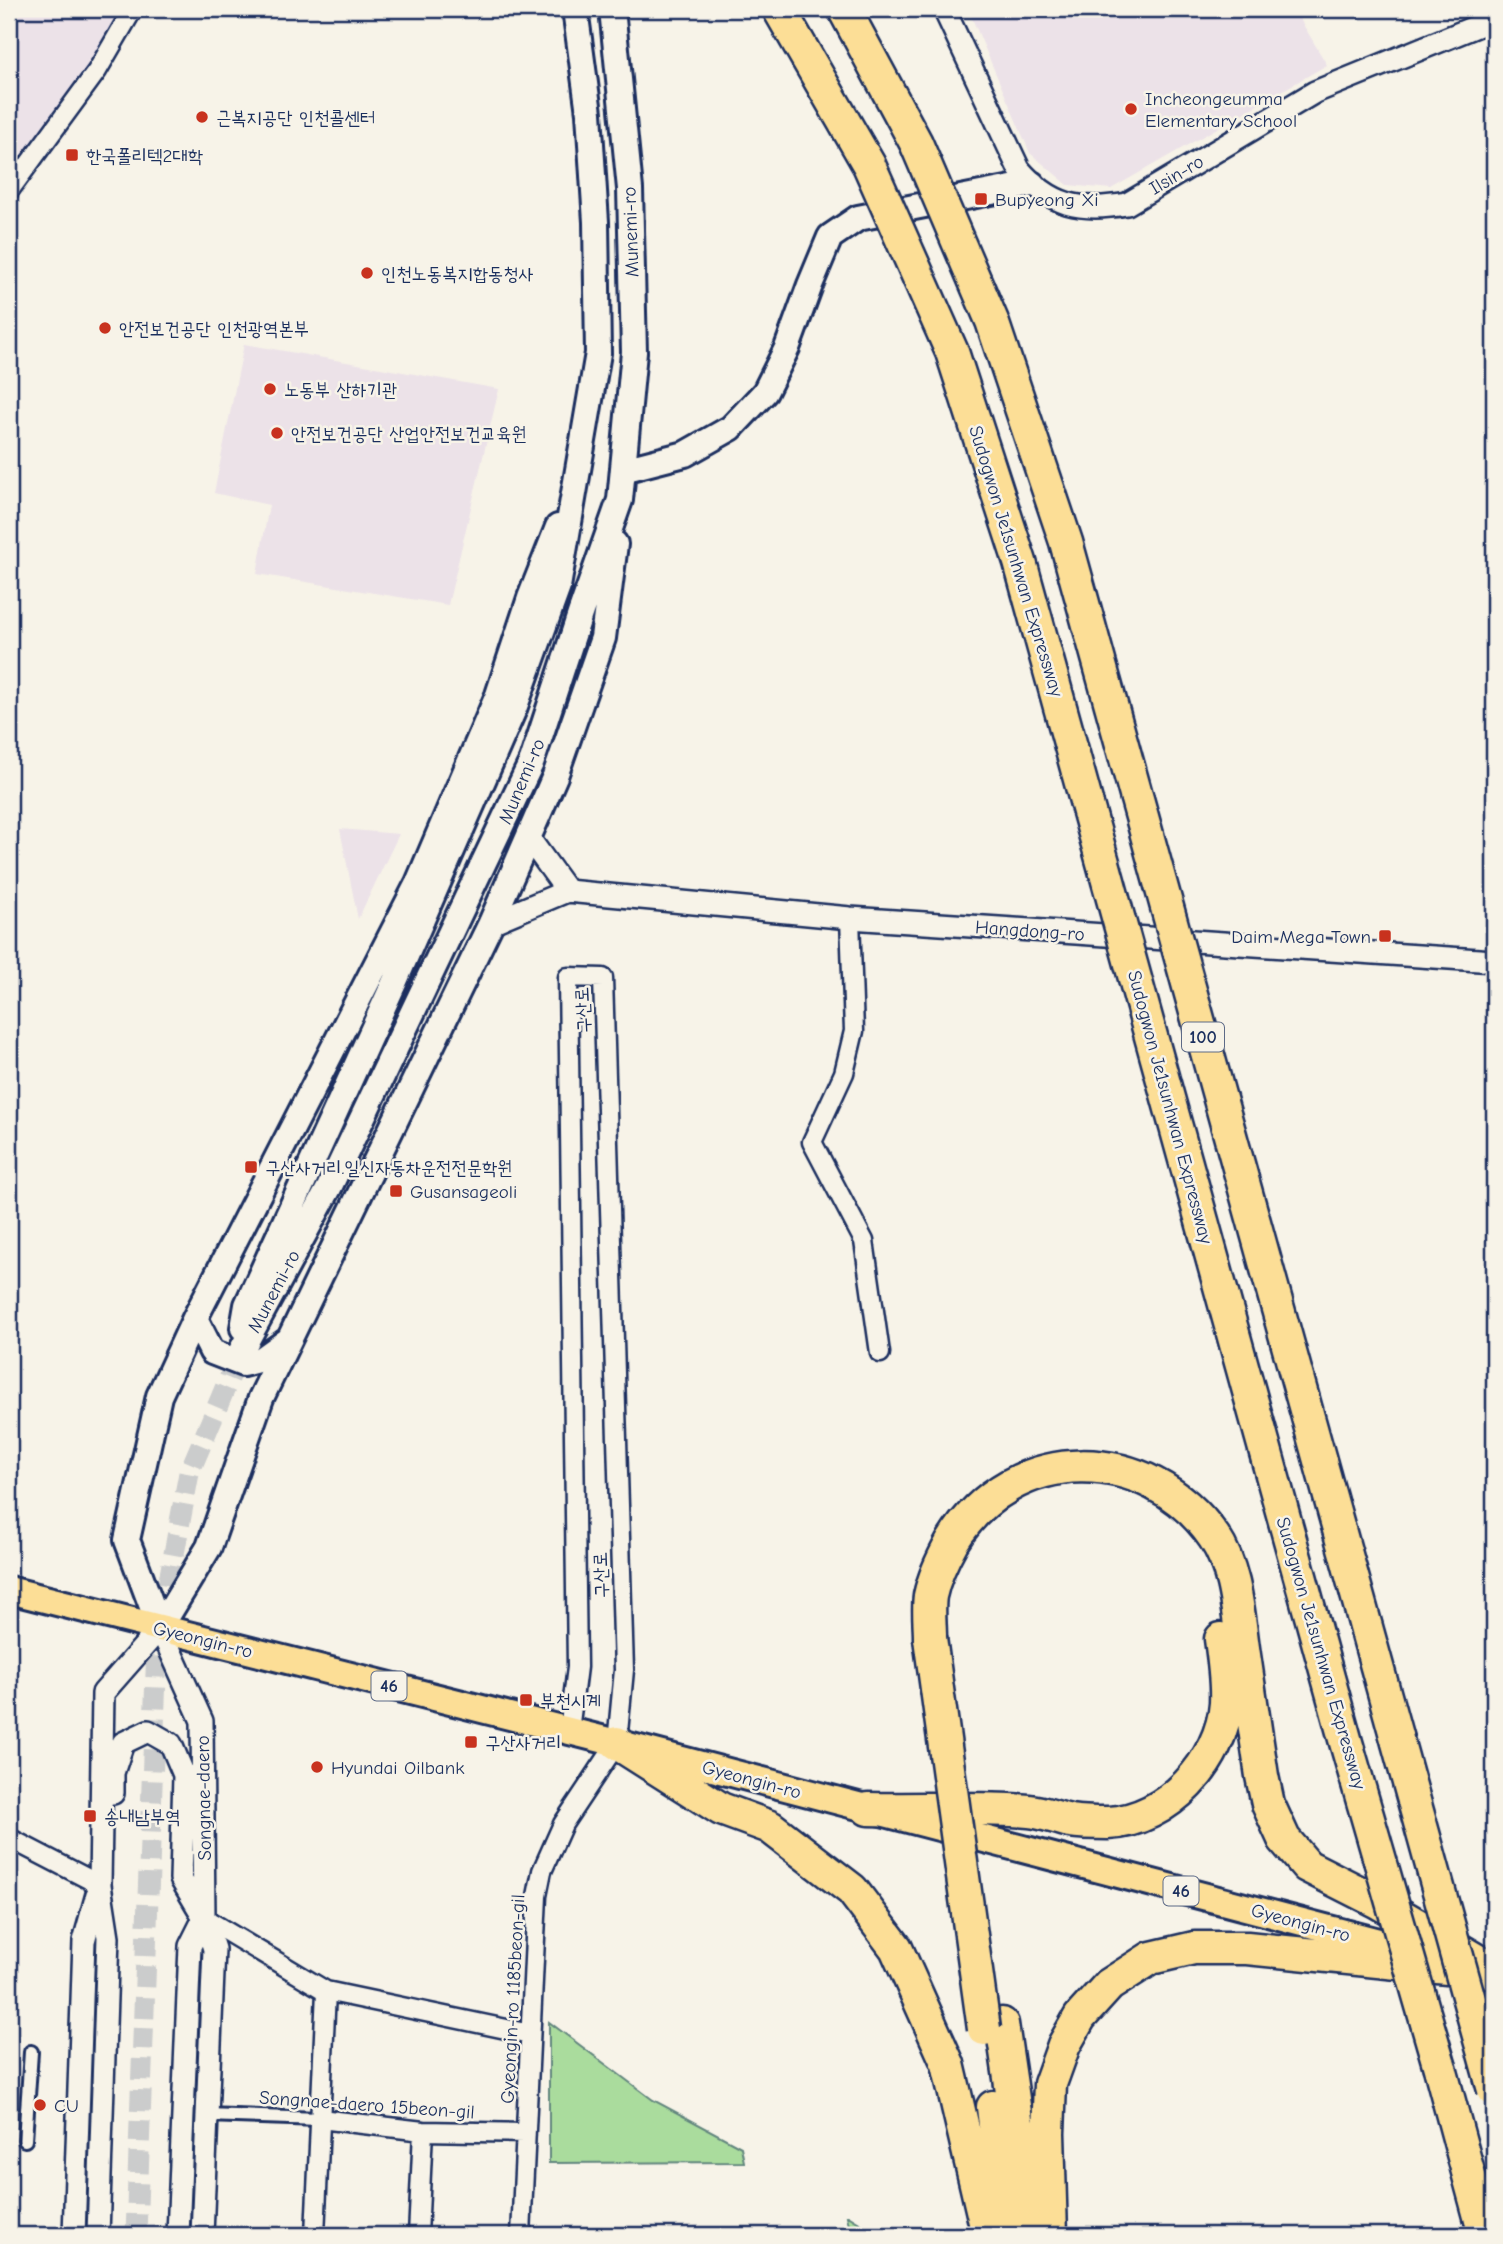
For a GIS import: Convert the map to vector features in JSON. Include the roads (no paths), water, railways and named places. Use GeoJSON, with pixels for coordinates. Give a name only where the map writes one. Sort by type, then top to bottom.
{"type":"FeatureCollection","features":[{"type":"Feature","properties":{"kind":"highway","name":"Sudogwon Je1sunhwan Expressway"},"geometry":{"type":"LineString","coordinates":[[779,9],[869,164],[952,352],[1016,548],[1485,2235]]}},
{"type":"Feature","properties":{"kind":"highway","name":"100"},"geometry":{"type":"LineString","coordinates":[[844,9],[916,143],[992,321],[1066,542],[1494,2090]]}},
{"type":"Feature","properties":{"kind":"highway"},"geometry":{"type":"LineString","coordinates":[[1033,2235],[993,2027],[939,1638],[930,1597],[943,1558],[965,1520],[998,1491],[1037,1472],[1082,1465],[1130,1472],[1164,1488],[1194,1513],[1215,1539],[1232,1579],[1262,1776],[1268,1804],[1284,1839],[1307,1866],[1378,1902],[1494,1972]]}},
{"type":"Feature","properties":{"kind":"highway"},"geometry":{"type":"LineString","coordinates":[[868,1809],[1031,1811],[1073,1821],[1110,1823],[1142,1815],[1166,1802],[1186,1786],[1205,1761],[1218,1735],[1226,1705],[1225,1670],[1213,1582],[1201,1553],[1182,1527],[1155,1506],[1125,1490],[1082,1484],[1039,1490],[1008,1505],[978,1532],[958,1565],[939,1638]]}},
{"type":"Feature","properties":{"kind":"highway"},"geometry":{"type":"LineString","coordinates":[[617,1743],[720,1809],[769,1827],[852,1890],[867,1909],[896,1948],[948,2064],[988,2235]]}},
{"type":"Feature","properties":{"kind":"highway"},"geometry":{"type":"LineString","coordinates":[[1051,2235],[1048,2133],[1050,2096],[1051,2084],[1064,2045],[1080,2017],[1109,1985],[1151,1958],[1195,1948],[1247,1948],[1494,1972]]}},
{"type":"Feature","properties":{"kind":"highway"},"geometry":{"type":"LineString","coordinates":[[993,2027],[1007,2235]]}},
{"type":"Feature","properties":{"kind":"highway"},"geometry":{"type":"LineString","coordinates":[[1440,2068],[1462,2235]]}},
{"type":"Feature","properties":{"kind":"main road","name":"Munemi-ro"},"geometry":{"type":"LineString","coordinates":[[575,9],[589,113],[596,222],[598,353],[558,587],[514,709],[400,969],[247,1305],[240,1353],[329,1188],[532,761],[620,500],[634,352],[629,189],[612,9]]}},
{"type":"Feature","properties":{"kind":"main road"},"geometry":{"type":"LineString","coordinates":[[623,470],[685,454],[731,428],[765,392],[787,348],[830,237],[858,218],[1032,184]]}},
{"type":"Feature","properties":{"kind":"main road"},"geometry":{"type":"LineString","coordinates":[[160,1629],[127,1540],[159,1396],[195,1318],[418,883],[498,695],[530,598],[575,483]]}},
{"type":"Feature","properties":{"kind":"main road"},"geometry":{"type":"LineString","coordinates":[[160,1629],[209,1547],[261,1398],[491,923],[555,776],[603,638],[620,500]]}},
{"type":"Feature","properties":{"kind":"main road"},"geometry":{"type":"LineString","coordinates":[[195,1318],[212,1352],[243,1364],[262,1359],[289,1340]]}},
{"type":"Feature","properties":{"kind":"main road","name":"Gyeongin-ro"},"geometry":{"type":"LineString","coordinates":[[9,1590],[617,1743],[1494,1972]]}},
{"type":"Feature","properties":{"kind":"street"},"geometry":{"type":"LineString","coordinates":[[9,191],[97,71],[133,9]]}},
{"type":"Feature","properties":{"kind":"street","name":"Ilsin-ro"},"geometry":{"type":"LineString","coordinates":[[944,9],[1019,169],[1032,184],[1054,199],[1076,206],[1101,208],[1127,204],[1315,92],[1494,19]]}},
{"type":"Feature","properties":{"kind":"street"},"geometry":{"type":"LineString","coordinates":[[528,837],[566,891]]}},
{"type":"Feature","properties":{"kind":"street","name":"Hangdong-ro"},"geometry":{"type":"LineString","coordinates":[[491,923],[566,891],[850,918],[1494,961]]}},
{"type":"Feature","properties":{"kind":"street"},"geometry":{"type":"LineString","coordinates":[[850,918],[854,1031],[844,1073],[812,1142],[864,1241],[880,1353]]}},
{"type":"Feature","properties":{"kind":"street","name":"구산로"},"geometry":{"type":"LineString","coordinates":[[569,1731],[577,1667],[568,977],[603,978],[624,1670],[617,1743]]}},
{"type":"Feature","properties":{"kind":"street"},"geometry":{"type":"LineString","coordinates":[[98,2235],[108,1937],[100,1885],[103,1693],[160,1629]]}},
{"type":"Feature","properties":{"kind":"street","name":"Songnae-daero"},"geometry":{"type":"LineString","coordinates":[[160,1629],[202,1721],[204,1918],[215,1949],[202,2235]]}},
{"type":"Feature","properties":{"kind":"street"},"geometry":{"type":"LineString","coordinates":[[74,2235],[84,1941],[100,1885],[112,1864],[113,1773],[123,1743],[148,1731],[171,1744],[184,1775],[181,1879],[204,1918],[326,1991],[530,2034]]}},
{"type":"Feature","properties":{"kind":"street","name":"Gyeongin-ro 1185beon-gil"},"geometry":{"type":"LineString","coordinates":[[521,2235],[537,1896],[542,1871],[563,1824],[617,1743]]}},
{"type":"Feature","properties":{"kind":"street"},"geometry":{"type":"LineString","coordinates":[[9,1838],[100,1885]]}},
{"type":"Feature","properties":{"kind":"street","name":"Songnae-daero"},"geometry":{"type":"LineString","coordinates":[[178,2235],[190,1946],[204,1918]]}},
{"type":"Feature","properties":{"kind":"street"},"geometry":{"type":"LineString","coordinates":[[316,2235],[326,1991]]}},
{"type":"Feature","properties":{"kind":"street"},"geometry":{"type":"LineString","coordinates":[[25,2140],[31,2052]]}},
{"type":"Feature","properties":{"kind":"street","name":"Songnae-daero 15beon-gil"},"geometry":{"type":"LineString","coordinates":[[206,2115],[320,2119],[423,2131],[526,2133]]}},
{"type":"Feature","properties":{"kind":"street"},"geometry":{"type":"LineString","coordinates":[[418,2235],[423,2131]]}},
{"type":"Feature","properties":{"kind":"tunnel"},"geometry":{"type":"LineString","coordinates":[[136,2235],[157,1645],[189,1473],[240,1353]]}},
{"type":"Feature","properties":{"kind":"place","name":"Incheongeumma Elementary School"},"geometry":{"type":"Point","coordinates":[1131,109]}},
{"type":"Feature","properties":{"kind":"place","name":"근복지공단 인천콜센터"},"geometry":{"type":"Point","coordinates":[202,117]}},
{"type":"Feature","properties":{"kind":"place","name":"한국폴리텍2대학"},"geometry":{"type":"Point","coordinates":[72,155]}},
{"type":"Feature","properties":{"kind":"place","name":"Bupyeong Xi"},"geometry":{"type":"Point","coordinates":[981,199]}},
{"type":"Feature","properties":{"kind":"place","name":"인천노동복지합동청사"},"geometry":{"type":"Point","coordinates":[367,273]}},
{"type":"Feature","properties":{"kind":"place","name":"안전보건공단 인천광역본부"},"geometry":{"type":"Point","coordinates":[105,328]}},
{"type":"Feature","properties":{"kind":"place","name":"노동부 산하기관"},"geometry":{"type":"Point","coordinates":[270,389]}},
{"type":"Feature","properties":{"kind":"place","name":"안전보건공단 산업안전보건교육원"},"geometry":{"type":"Point","coordinates":[277,433]}},
{"type":"Feature","properties":{"kind":"place","name":"Daim Mega Town"},"geometry":{"type":"Point","coordinates":[1385,936]}},
{"type":"Feature","properties":{"kind":"place","name":"구산사거리.일신자동차운전전문학원"},"geometry":{"type":"Point","coordinates":[251,1167]}},
{"type":"Feature","properties":{"kind":"place","name":"Gusansageoli"},"geometry":{"type":"Point","coordinates":[396,1191]}},
{"type":"Feature","properties":{"kind":"place","name":"부천시계"},"geometry":{"type":"Point","coordinates":[526,1700]}},
{"type":"Feature","properties":{"kind":"place","name":"구산사거리"},"geometry":{"type":"Point","coordinates":[471,1742]}},
{"type":"Feature","properties":{"kind":"place","name":"Hyundai Oilbank"},"geometry":{"type":"Point","coordinates":[317,1767]}},
{"type":"Feature","properties":{"kind":"place","name":"송내남부역"},"geometry":{"type":"Point","coordinates":[90,1816]}},
{"type":"Feature","properties":{"kind":"place","name":"CU"},"geometry":{"type":"Point","coordinates":[40,2105]}}]}
